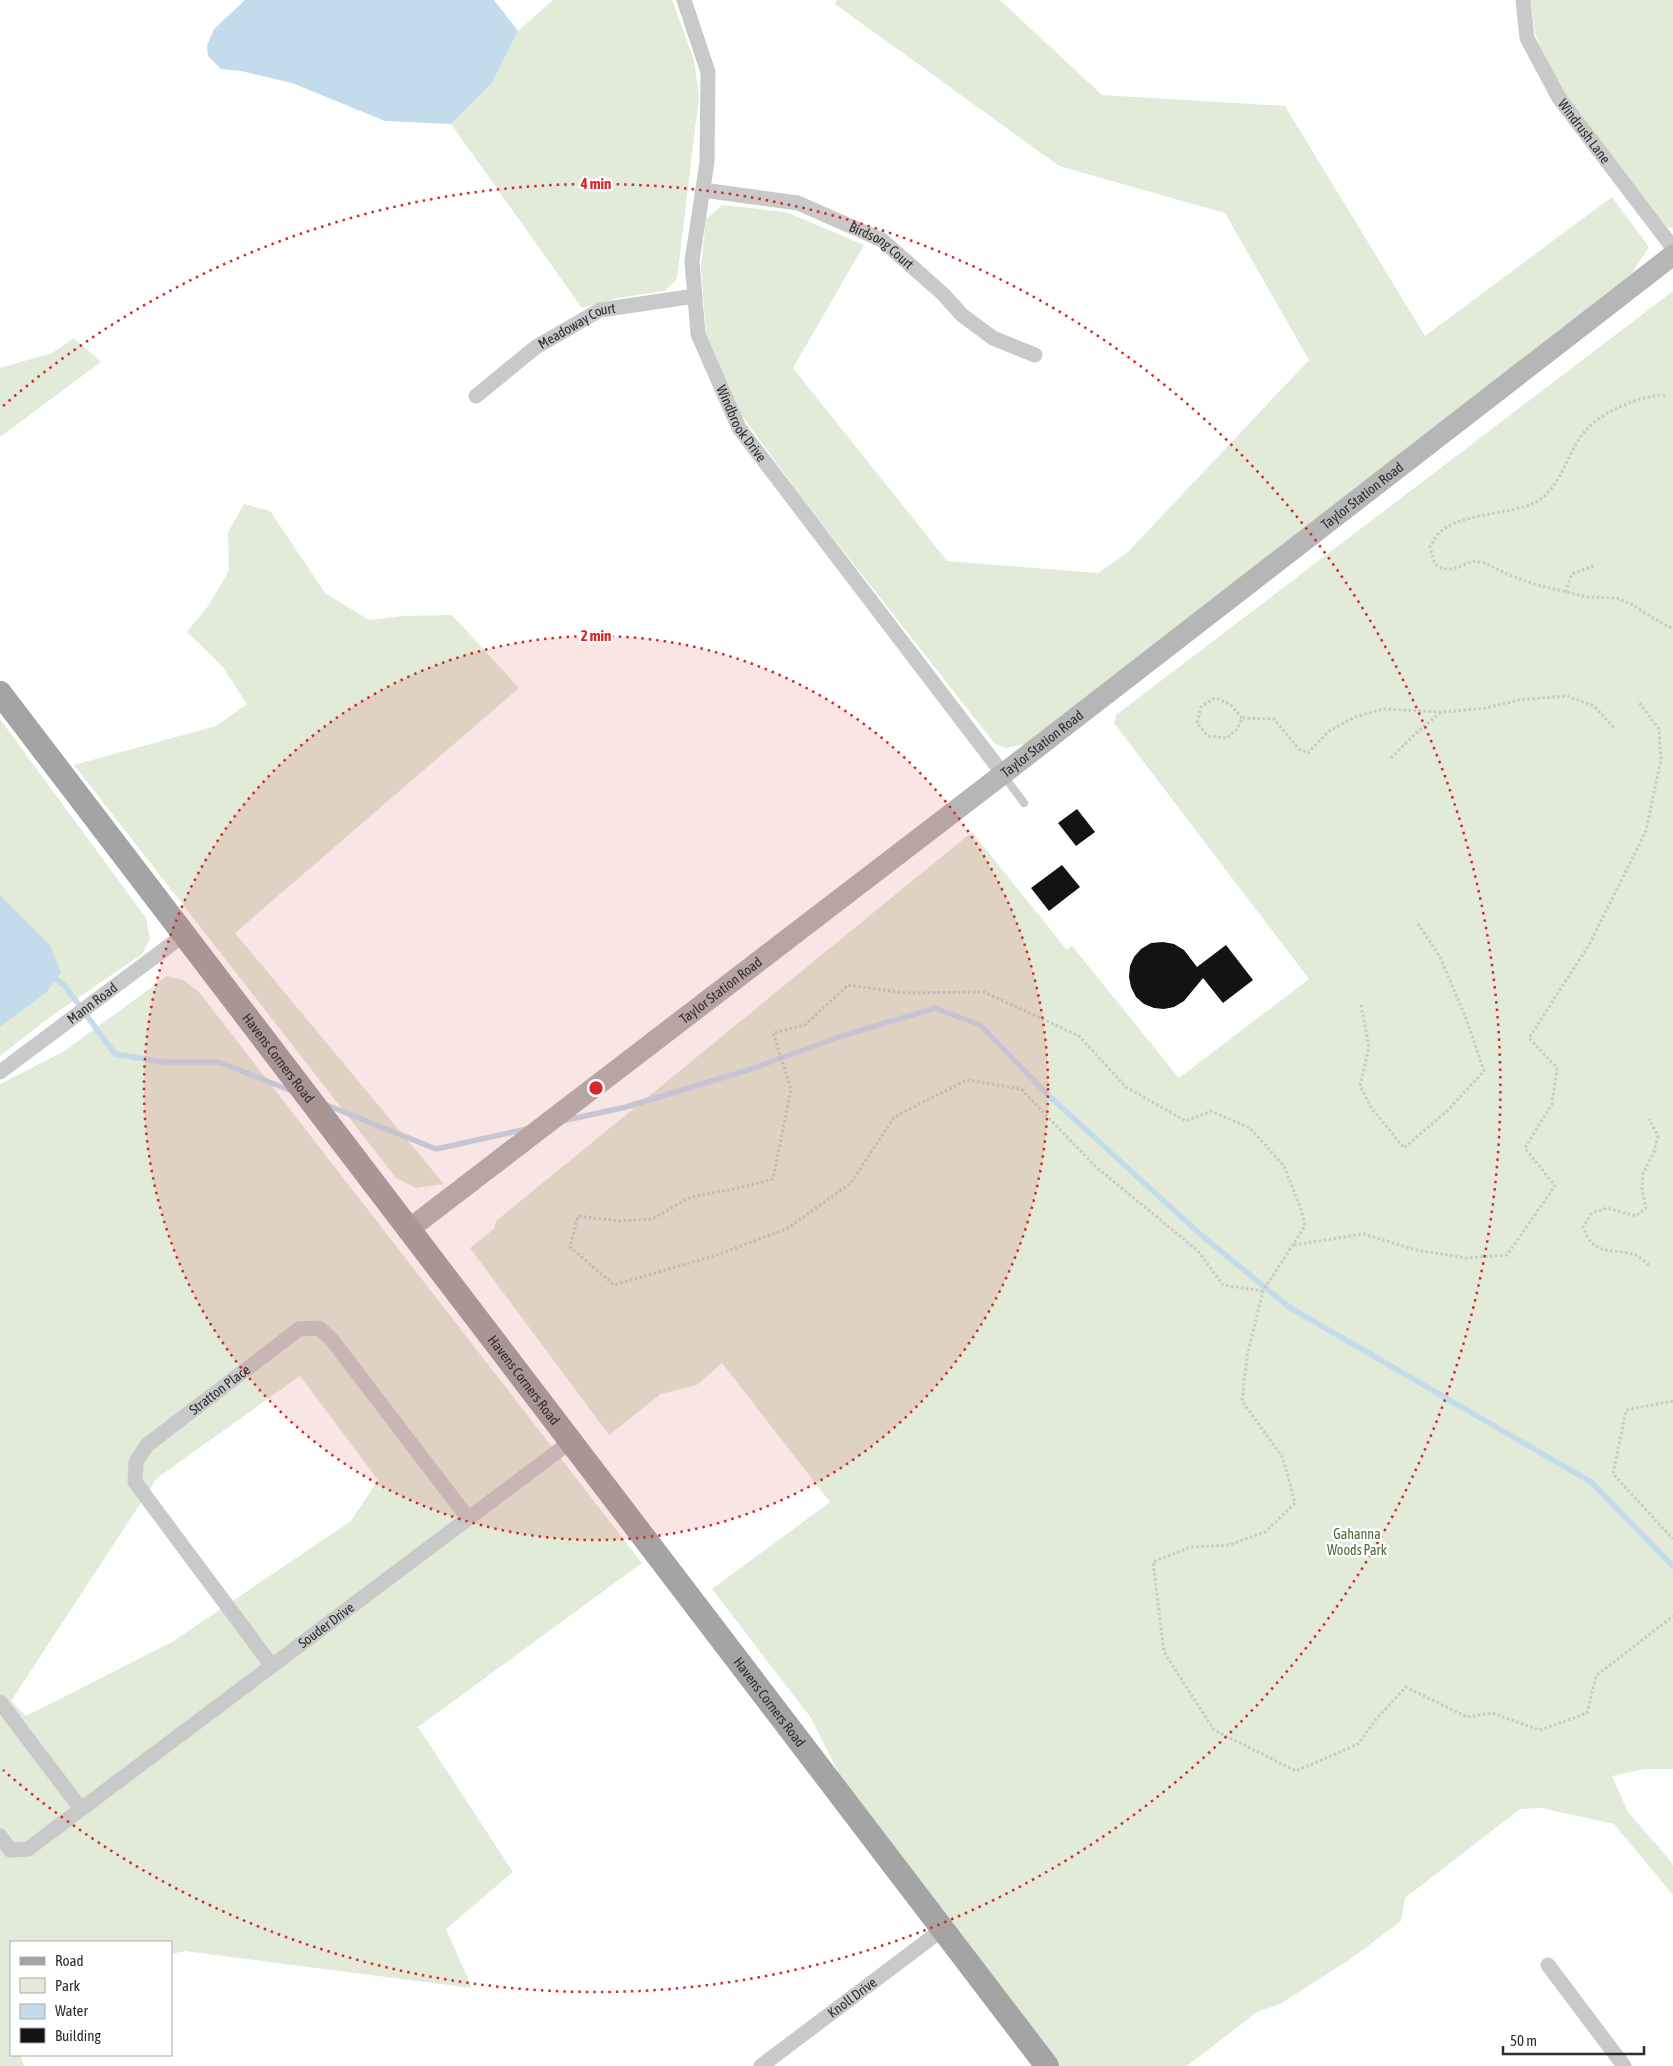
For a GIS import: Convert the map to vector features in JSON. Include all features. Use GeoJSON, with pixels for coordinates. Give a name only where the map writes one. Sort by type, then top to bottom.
{"type":"FeatureCollection","features":[{"type":"Feature","properties":{"kind":"main road","name":"Taylor Station Road"},"geometry":{"type":"LineString","coordinates":[[408,1230],[1003,774],[1673,255]]}},
{"type":"Feature","properties":{"kind":"main road","name":"Havens Corners Road"},"geometry":{"type":"LineString","coordinates":[[0,693],[1047,2066]]}},
{"type":"Feature","properties":{"kind":"street","name":"Windbrook Drive"},"geometry":{"type":"LineString","coordinates":[[684,0],[708,72],[707,162],[692,261],[698,334],[739,428],[1003,774]]}},
{"type":"Feature","properties":{"kind":"street","name":"Windrush Lane"},"geometry":{"type":"LineString","coordinates":[[1523,0],[1527,38],[1559,98],[1673,248]]}},
{"type":"Feature","properties":{"kind":"street","name":"Birdsong Court"},"geometry":{"type":"LineString","coordinates":[[703,190],[798,203],[882,240],[943,294],[962,315],[993,338],[1035,355]]}},
{"type":"Feature","properties":{"kind":"street","name":"Meadoway Court"},"geometry":{"type":"LineString","coordinates":[[476,396],[536,347],[600,310],[695,296]]}},
{"type":"Feature","properties":{"kind":"street","name":"Mann Road"},"geometry":{"type":"LineString","coordinates":[[0,1072],[185,934]]}},
{"type":"Feature","properties":{"kind":"street","name":"Stratton Place"},"geometry":{"type":"LineString","coordinates":[[272,1666],[134,1482],[136,1462],[147,1445],[299,1329],[319,1328],[332,1340],[468,1518]]}},
{"type":"Feature","properties":{"kind":"street","name":"Souder Drive"},"geometry":{"type":"LineString","coordinates":[[0,1836],[10,1850],[28,1849],[570,1442]]}},
{"type":"Feature","properties":{"kind":"street"},"geometry":{"type":"LineString","coordinates":[[0,1702],[81,1809]]}},
{"type":"Feature","properties":{"kind":"street","name":"Knoll Drive"},"geometry":{"type":"LineString","coordinates":[[761,2066],[943,1929]]}},
{"type":"Feature","properties":{"kind":"street"},"geometry":{"type":"LineString","coordinates":[[1548,1965],[1624,2066]]}},
{"type":"Feature","properties":{"kind":"lane"},"geometry":{"type":"LineString","coordinates":[[1003,774],[1024,803]]}},
{"type":"Feature","properties":{"kind":"path"},"geometry":{"type":"LineString","coordinates":[[1665,395],[1652,395],[1624,405],[1586,430],[1555,484],[1537,501],[1513,510],[1453,524],[1439,533],[1430,547],[1435,564],[1443,569],[1453,569],[1474,561],[1485,563],[1507,574],[1565,592],[1617,598],[1631,604],[1673,629]]}},
{"type":"Feature","properties":{"kind":"path"},"geometry":{"type":"LineString","coordinates":[[1565,592],[1572,574],[1596,565]]}},
{"type":"Feature","properties":{"kind":"path"},"geometry":{"type":"LineString","coordinates":[[1242,718],[1237,730],[1227,738],[1208,736],[1197,723],[1201,707],[1215,698],[1230,704],[1242,718],[1274,719],[1299,749],[1308,753],[1329,731],[1355,717],[1384,709],[1442,712],[1486,708],[1519,700],[1568,696],[1594,706],[1615,729]]}},
{"type":"Feature","properties":{"kind":"path"},"geometry":{"type":"LineString","coordinates":[[1293,1245],[1364,1234],[1416,1250],[1466,1258],[1508,1255],[1555,1186],[1525,1148],[1552,1104],[1557,1068],[1529,1038],[1589,945],[1646,831],[1661,759],[1659,729],[1638,701]]}},
{"type":"Feature","properties":{"kind":"path"},"geometry":{"type":"LineString","coordinates":[[1391,758],[1415,734],[1442,712]]}},
{"type":"Feature","properties":{"kind":"path"},"geometry":{"type":"LineString","coordinates":[[1361,1005],[1369,1047],[1360,1086],[1372,1109],[1404,1148],[1448,1110],[1484,1071],[1467,1021],[1440,957],[1416,921]]}},
{"type":"Feature","properties":{"kind":"path"},"geometry":{"type":"LineString","coordinates":[[1263,1292],[1223,1285],[1198,1251],[1095,1166],[1021,1088],[967,1080],[894,1116],[851,1183],[788,1228],[720,1254],[614,1285],[570,1247],[578,1216],[619,1221],[652,1219],[691,1197],[774,1179],[791,1089],[773,1033],[805,1025],[848,985],[906,993],[984,992],[1078,1036],[1126,1087],[1186,1121],[1211,1111],[1250,1128],[1284,1166],[1301,1209],[1305,1226],[1263,1292],[1247,1356],[1242,1401],[1283,1458],[1295,1503],[1265,1532],[1229,1545],[1190,1547],[1153,1562],[1164,1652],[1214,1730],[1296,1771],[1358,1744],[1377,1718],[1406,1687],[1467,1717],[1492,1713],[1540,1730],[1587,1713],[1596,1676],[1673,1616]]}},
{"type":"Feature","properties":{"kind":"path"},"geometry":{"type":"LineString","coordinates":[[1648,1265],[1637,1255],[1605,1251],[1587,1239],[1582,1227],[1592,1213],[1600,1210],[1607,1208],[1636,1216],[1646,1208],[1642,1190],[1643,1173],[1654,1152],[1658,1136],[1649,1119]]}},
{"type":"Feature","properties":{"kind":"path"},"geometry":{"type":"LineString","coordinates":[[1673,1401],[1626,1410],[1613,1474],[1673,1539]]}},
{"type":"Feature","properties":{"kind":"green space"},"geometry":{"type":"Polygon","coordinates":[[[553,0],[672,0],[694,60],[699,96],[677,279],[664,291],[618,298],[582,308],[451,124],[492,83],[518,31],[553,0]]]}},
{"type":"Feature","properties":{"kind":"green space"},"geometry":{"type":"Polygon","coordinates":[[[837,0],[1000,0],[1102,95],[1285,106],[1425,336],[1612,197],[1649,247],[1632,273],[1030,743],[1006,748],[995,744],[805,502],[742,416],[706,333],[701,267],[706,219],[722,205],[786,212],[864,245],[793,368],[947,561],[1098,573],[1128,552],[1309,360],[1225,213],[1059,166],[835,4],[837,0]]]}},
{"type":"Feature","properties":{"kind":"green space"},"geometry":{"type":"Polygon","coordinates":[[[1531,0],[1673,0],[1673,228],[1667,227],[1560,91],[1535,34],[1531,0]]]}},
{"type":"Feature","properties":{"kind":"green space","name":"Gahanna Woods Park"},"geometry":{"type":"Polygon","coordinates":[[[1673,291],[1673,1769],[1644,1769],[1612,1776],[1628,1812],[1673,1866],[1673,1895],[1614,1824],[1541,1808],[1520,1809],[1405,1898],[1401,1921],[1352,1958],[1280,2004],[1257,2012],[1187,2066],[1059,2066],[846,1788],[811,1718],[712,1589],[830,1502],[722,1363],[697,1385],[661,1394],[609,1435],[470,1248],[494,1229],[496,1221],[972,832],[1067,950],[1072,946],[1179,1078],[1309,979],[1114,723],[1116,715],[1673,291]]]}},
{"type":"Feature","properties":{"kind":"green space"},"geometry":{"type":"Polygon","coordinates":[[[74,338],[101,362],[0,437],[0,368],[52,353],[74,338]]]}},
{"type":"Feature","properties":{"kind":"green space"},"geometry":{"type":"Polygon","coordinates":[[[244,504],[270,511],[325,593],[369,620],[403,616],[452,615],[519,688],[235,933],[444,1184],[416,1188],[396,1178],[74,765],[216,726],[247,704],[222,666],[187,632],[208,606],[229,571],[228,532],[244,504]]]}},
{"type":"Feature","properties":{"kind":"green space"},"geometry":{"type":"Polygon","coordinates":[[[0,719],[146,918],[150,939],[142,954],[50,1017],[0,1056],[0,1027],[46,993],[50,945],[0,895],[0,719]]]}},
{"type":"Feature","properties":{"kind":"green space"},"geometry":{"type":"Polygon","coordinates":[[[167,976],[183,980],[199,992],[642,1563],[418,1727],[513,1872],[446,1929],[472,1988],[185,1951],[172,1954],[172,1941],[10,1941],[10,2056],[20,2056],[24,2066],[0,2066],[0,1084],[63,1052],[167,976]],[[300,1376],[157,1478],[11,1701],[26,1716],[172,1642],[351,1521],[378,1480],[300,1376]]]}},
{"type":"Feature","properties":{"kind":"water"},"geometry":{"type":"Polygon","coordinates":[[[245,0],[494,0],[518,31],[492,83],[451,124],[385,121],[292,83],[241,71],[221,69],[208,56],[207,45],[214,29],[245,0]]]}},
{"type":"Feature","properties":{"kind":"water"},"geometry":{"type":"Polygon","coordinates":[[[0,895],[50,945],[61,972],[46,993],[0,1027],[0,895]]]}},
{"type":"Feature","properties":{"kind":"building"},"geometry":{"type":"Polygon","coordinates":[[[1077,809],[1095,832],[1076,846],[1058,823],[1077,809]]]}},
{"type":"Feature","properties":{"kind":"building"},"geometry":{"type":"Polygon","coordinates":[[[1062,865],[1080,887],[1049,911],[1031,888],[1062,865]]]}},
{"type":"Feature","properties":{"kind":"building"},"geometry":{"type":"Polygon","coordinates":[[[1163,942],[1174,944],[1184,950],[1197,967],[1226,945],[1253,980],[1223,1003],[1203,978],[1184,1001],[1174,1007],[1154,1008],[1144,1004],[1136,997],[1131,987],[1129,977],[1130,966],[1134,957],[1141,949],[1151,943],[1163,942]]]}},
{"type":"Feature","properties":{"kind":"waterway"},"geometry":{"type":"LineString","coordinates":[[51,975],[65,986],[115,1054],[162,1062],[219,1062],[292,1091]]}},
{"type":"Feature","properties":{"kind":"waterway"},"geometry":{"type":"LineString","coordinates":[[562,1121],[626,1107],[748,1070],[842,1036],[935,1008],[980,1025],[1048,1095],[1200,1234],[1289,1307],[1591,1482],[1673,1566]]}},
{"type":"Feature","properties":{"kind":"waterway"},"geometry":{"type":"LineString","coordinates":[[324,1104],[436,1149],[527,1129]]}}]}
